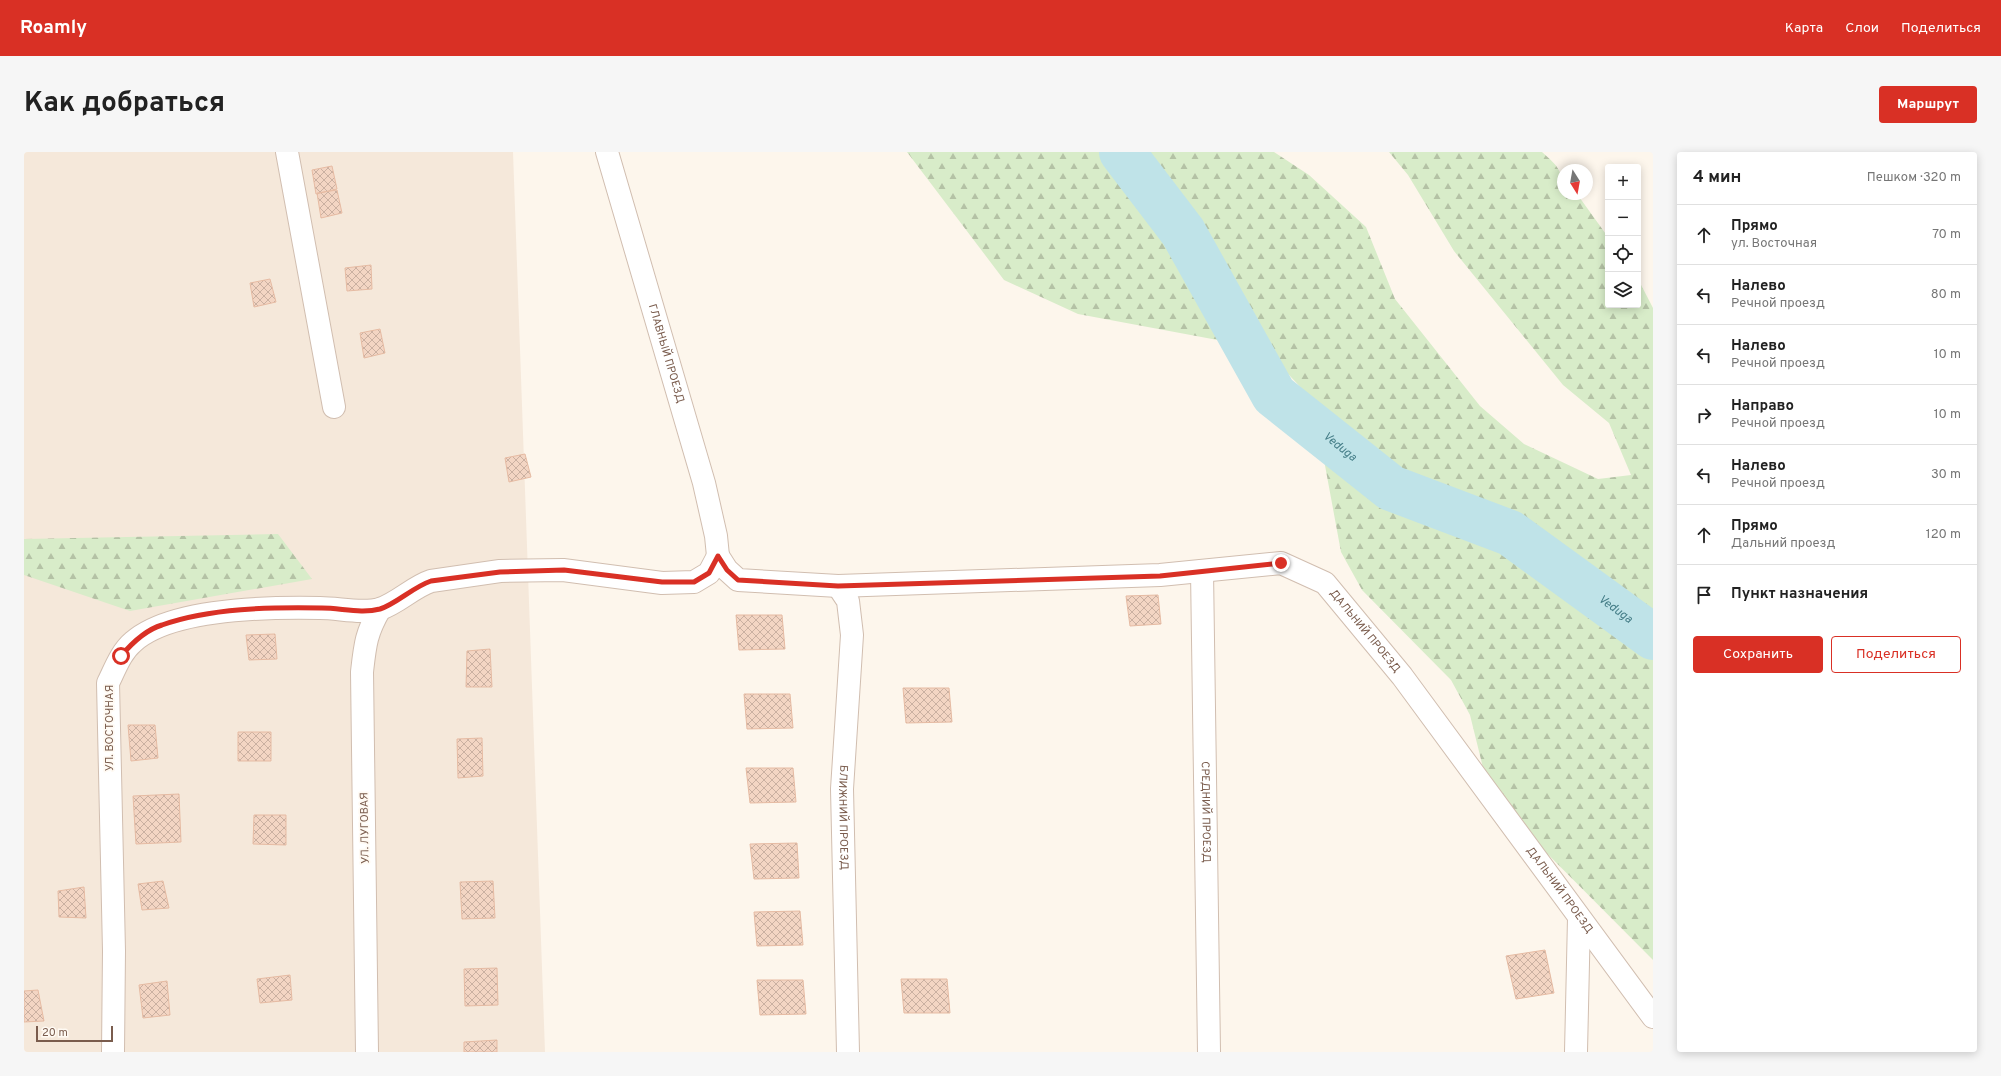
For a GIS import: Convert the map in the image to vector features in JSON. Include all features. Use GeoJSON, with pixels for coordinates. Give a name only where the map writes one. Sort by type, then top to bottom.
{"type":"FeatureCollection","features":[{"type":"Feature","properties":{"kind":"street"},"geometry":{"type":"LineString","coordinates":[[287,152],[334,407]]}},
{"type":"Feature","properties":{"kind":"street","name":"ГЛАВНЫЙ ПРОЕЗД"},"geometry":{"type":"LineString","coordinates":[[607,152],[704,483],[716,536],[718,556]]}},
{"type":"Feature","properties":{"kind":"street"},"geometry":{"type":"LineString","coordinates":[[380,609],[431,581],[500,572],[564,570],[662,582],[694,582],[709,573],[718,556]]}},
{"type":"Feature","properties":{"kind":"street","name":"ДАЛЬНИЙ ПРОЕЗД"},"geometry":{"type":"LineString","coordinates":[[718,556],[727,570],[738,580],[838,586],[1160,576],[1281,563],[1325,583],[1402,676],[1653,1017]]}},
{"type":"Feature","properties":{"kind":"street","name":"СРЕДНИЙ ПРОЕЗД"},"geometry":{"type":"LineString","coordinates":[[1202,571],[1209,1052]]}},
{"type":"Feature","properties":{"kind":"street","name":"БЛИЖНИЙ ПРОЕЗД"},"geometry":{"type":"LineString","coordinates":[[838,586],[848,602],[852,635],[842,788],[848,1052]]}},
{"type":"Feature","properties":{"kind":"street","name":"УЛ. ВОСТОЧНАЯ"},"geometry":{"type":"LineString","coordinates":[[113,1052],[114,951],[108,683],[121,656],[133,642],[161,625],[200,616],[242,610],[290,607],[338,608],[356,611],[380,609]]}},
{"type":"Feature","properties":{"kind":"street","name":"УЛ. ЛУГОВАЯ"},"geometry":{"type":"LineString","coordinates":[[367,1052],[362,672],[366,639],[371,624],[380,609]]}},
{"type":"Feature","properties":{"kind":"street"},"geometry":{"type":"LineString","coordinates":[[1576,1052],[1579,918]]}},
{"type":"Feature","properties":{"kind":"shaded area"},"geometry":{"type":"Polygon","coordinates":[[[24,152],[513,152],[545,1052],[24,1052],[24,152]]]}},
{"type":"Feature","properties":{"kind":"green space"},"geometry":{"type":"Polygon","coordinates":[[[907,152],[1274,152],[1309,175],[1366,227],[1395,299],[1480,406],[1524,444],[1598,479],[1631,475],[1609,423],[1563,385],[1454,251],[1408,175],[1389,152],[1542,152],[1556,166],[1557,200],[1581,200],[1605,233],[1605,308],[1641,308],[1641,285],[1653,308],[1653,960],[1490,796],[1470,715],[1451,680],[1362,590],[1341,552],[1319,433],[1305,392],[1276,361],[1239,344],[1078,314],[1004,280],[907,152]]]}},
{"type":"Feature","properties":{"kind":"green space"},"geometry":{"type":"Polygon","coordinates":[[[278,534],[312,579],[130,611],[24,575],[24,539],[278,534]]]}},
{"type":"Feature","properties":{"kind":"building"},"geometry":{"type":"Polygon","coordinates":[[[332,166],[337,189],[316,194],[312,170],[332,166]]]}},
{"type":"Feature","properties":{"kind":"building"},"geometry":{"type":"Polygon","coordinates":[[[337,190],[342,213],[321,218],[317,193],[337,190]]]}},
{"type":"Feature","properties":{"kind":"building"},"geometry":{"type":"Polygon","coordinates":[[[371,265],[372,289],[347,291],[345,268],[371,265]]]}},
{"type":"Feature","properties":{"kind":"building"},"geometry":{"type":"Polygon","coordinates":[[[270,279],[276,302],[254,307],[250,283],[270,279]]]}},
{"type":"Feature","properties":{"kind":"building"},"geometry":{"type":"Polygon","coordinates":[[[380,329],[385,353],[364,358],[360,333],[380,329]]]}},
{"type":"Feature","properties":{"kind":"building"},"geometry":{"type":"Polygon","coordinates":[[[525,454],[531,477],[509,482],[505,458],[525,454]]]}},
{"type":"Feature","properties":{"kind":"building"},"geometry":{"type":"Polygon","coordinates":[[[1158,595],[1161,624],[1130,626],[1126,596],[1158,595]]]}},
{"type":"Feature","properties":{"kind":"building"},"geometry":{"type":"Polygon","coordinates":[[[736,615],[782,615],[785,649],[739,650],[736,615]]]}},
{"type":"Feature","properties":{"kind":"building"},"geometry":{"type":"Polygon","coordinates":[[[275,634],[277,659],[249,660],[246,635],[275,634]]]}},
{"type":"Feature","properties":{"kind":"building"},"geometry":{"type":"Polygon","coordinates":[[[490,649],[492,687],[466,687],[467,651],[490,649]]]}},
{"type":"Feature","properties":{"kind":"building"},"geometry":{"type":"Polygon","coordinates":[[[903,688],[949,688],[952,722],[906,723],[903,688]]]}},
{"type":"Feature","properties":{"kind":"building"},"geometry":{"type":"Polygon","coordinates":[[[744,694],[790,694],[793,728],[747,729],[744,694]]]}},
{"type":"Feature","properties":{"kind":"building"},"geometry":{"type":"Polygon","coordinates":[[[128,725],[155,725],[158,758],[131,761],[128,725]]]}},
{"type":"Feature","properties":{"kind":"building"},"geometry":{"type":"Polygon","coordinates":[[[238,732],[271,732],[271,761],[238,761],[238,732]]]}},
{"type":"Feature","properties":{"kind":"building"},"geometry":{"type":"Polygon","coordinates":[[[482,738],[483,776],[458,778],[457,739],[482,738]]]}},
{"type":"Feature","properties":{"kind":"building"},"geometry":{"type":"Polygon","coordinates":[[[746,768],[793,768],[796,802],[750,803],[746,768]]]}},
{"type":"Feature","properties":{"kind":"building"},"geometry":{"type":"Polygon","coordinates":[[[179,794],[181,842],[136,844],[133,796],[179,794]]]}},
{"type":"Feature","properties":{"kind":"building"},"geometry":{"type":"Polygon","coordinates":[[[254,815],[286,815],[286,845],[253,844],[254,815]]]}},
{"type":"Feature","properties":{"kind":"building"},"geometry":{"type":"Polygon","coordinates":[[[797,843],[799,878],[754,879],[750,844],[797,843]]]}},
{"type":"Feature","properties":{"kind":"building"},"geometry":{"type":"Polygon","coordinates":[[[163,881],[169,908],[142,910],[138,884],[163,881]]]}},
{"type":"Feature","properties":{"kind":"building"},"geometry":{"type":"Polygon","coordinates":[[[493,881],[495,918],[462,919],[460,882],[493,881]]]}},
{"type":"Feature","properties":{"kind":"building"},"geometry":{"type":"Polygon","coordinates":[[[84,887],[86,918],[59,917],[58,891],[84,887]]]}},
{"type":"Feature","properties":{"kind":"building"},"geometry":{"type":"Polygon","coordinates":[[[800,911],[803,945],[757,946],[754,912],[800,911]]]}},
{"type":"Feature","properties":{"kind":"building"},"geometry":{"type":"Polygon","coordinates":[[[1545,950],[1554,993],[1516,999],[1506,956],[1545,950]]]}},
{"type":"Feature","properties":{"kind":"building"},"geometry":{"type":"Polygon","coordinates":[[[497,968],[498,1005],[465,1006],[464,969],[497,968]]]}},
{"type":"Feature","properties":{"kind":"building"},"geometry":{"type":"Polygon","coordinates":[[[290,975],[292,1000],[260,1003],[257,979],[290,975]]]}},
{"type":"Feature","properties":{"kind":"building"},"geometry":{"type":"Polygon","coordinates":[[[901,979],[947,979],[950,1013],[904,1013],[901,979]]]}},
{"type":"Feature","properties":{"kind":"building"},"geometry":{"type":"Polygon","coordinates":[[[757,980],[803,980],[806,1014],[760,1015],[757,980]]]}},
{"type":"Feature","properties":{"kind":"building"},"geometry":{"type":"Polygon","coordinates":[[[167,981],[170,1015],[143,1018],[139,985],[167,981]]]}},
{"type":"Feature","properties":{"kind":"building"},"geometry":{"type":"Polygon","coordinates":[[[38,990],[44,1021],[24,1022],[24,991],[38,990]]]}},
{"type":"Feature","properties":{"kind":"building"},"geometry":{"type":"Polygon","coordinates":[[[497,1040],[497,1052],[464,1052],[464,1042],[497,1040]]]}},
{"type":"Feature","properties":{"kind":"waterway","name":"Veduga"},"geometry":{"type":"LineString","coordinates":[[1122,152],[1183,232],[1274,395],[1391,488],[1510,533],[1653,637]]}},
{"type":"Feature","properties":{"kind":"route"},"geometry":{"type":"LineString","coordinates":[[121,656],[133,642],[161,625],[200,616],[242,610],[290,607],[338,608],[356,611],[380,609],[431,581],[500,572],[564,570],[662,582],[694,582],[709,573],[718,556],[727,570],[738,580],[838,586],[1160,576],[1281,563]]}}]}
